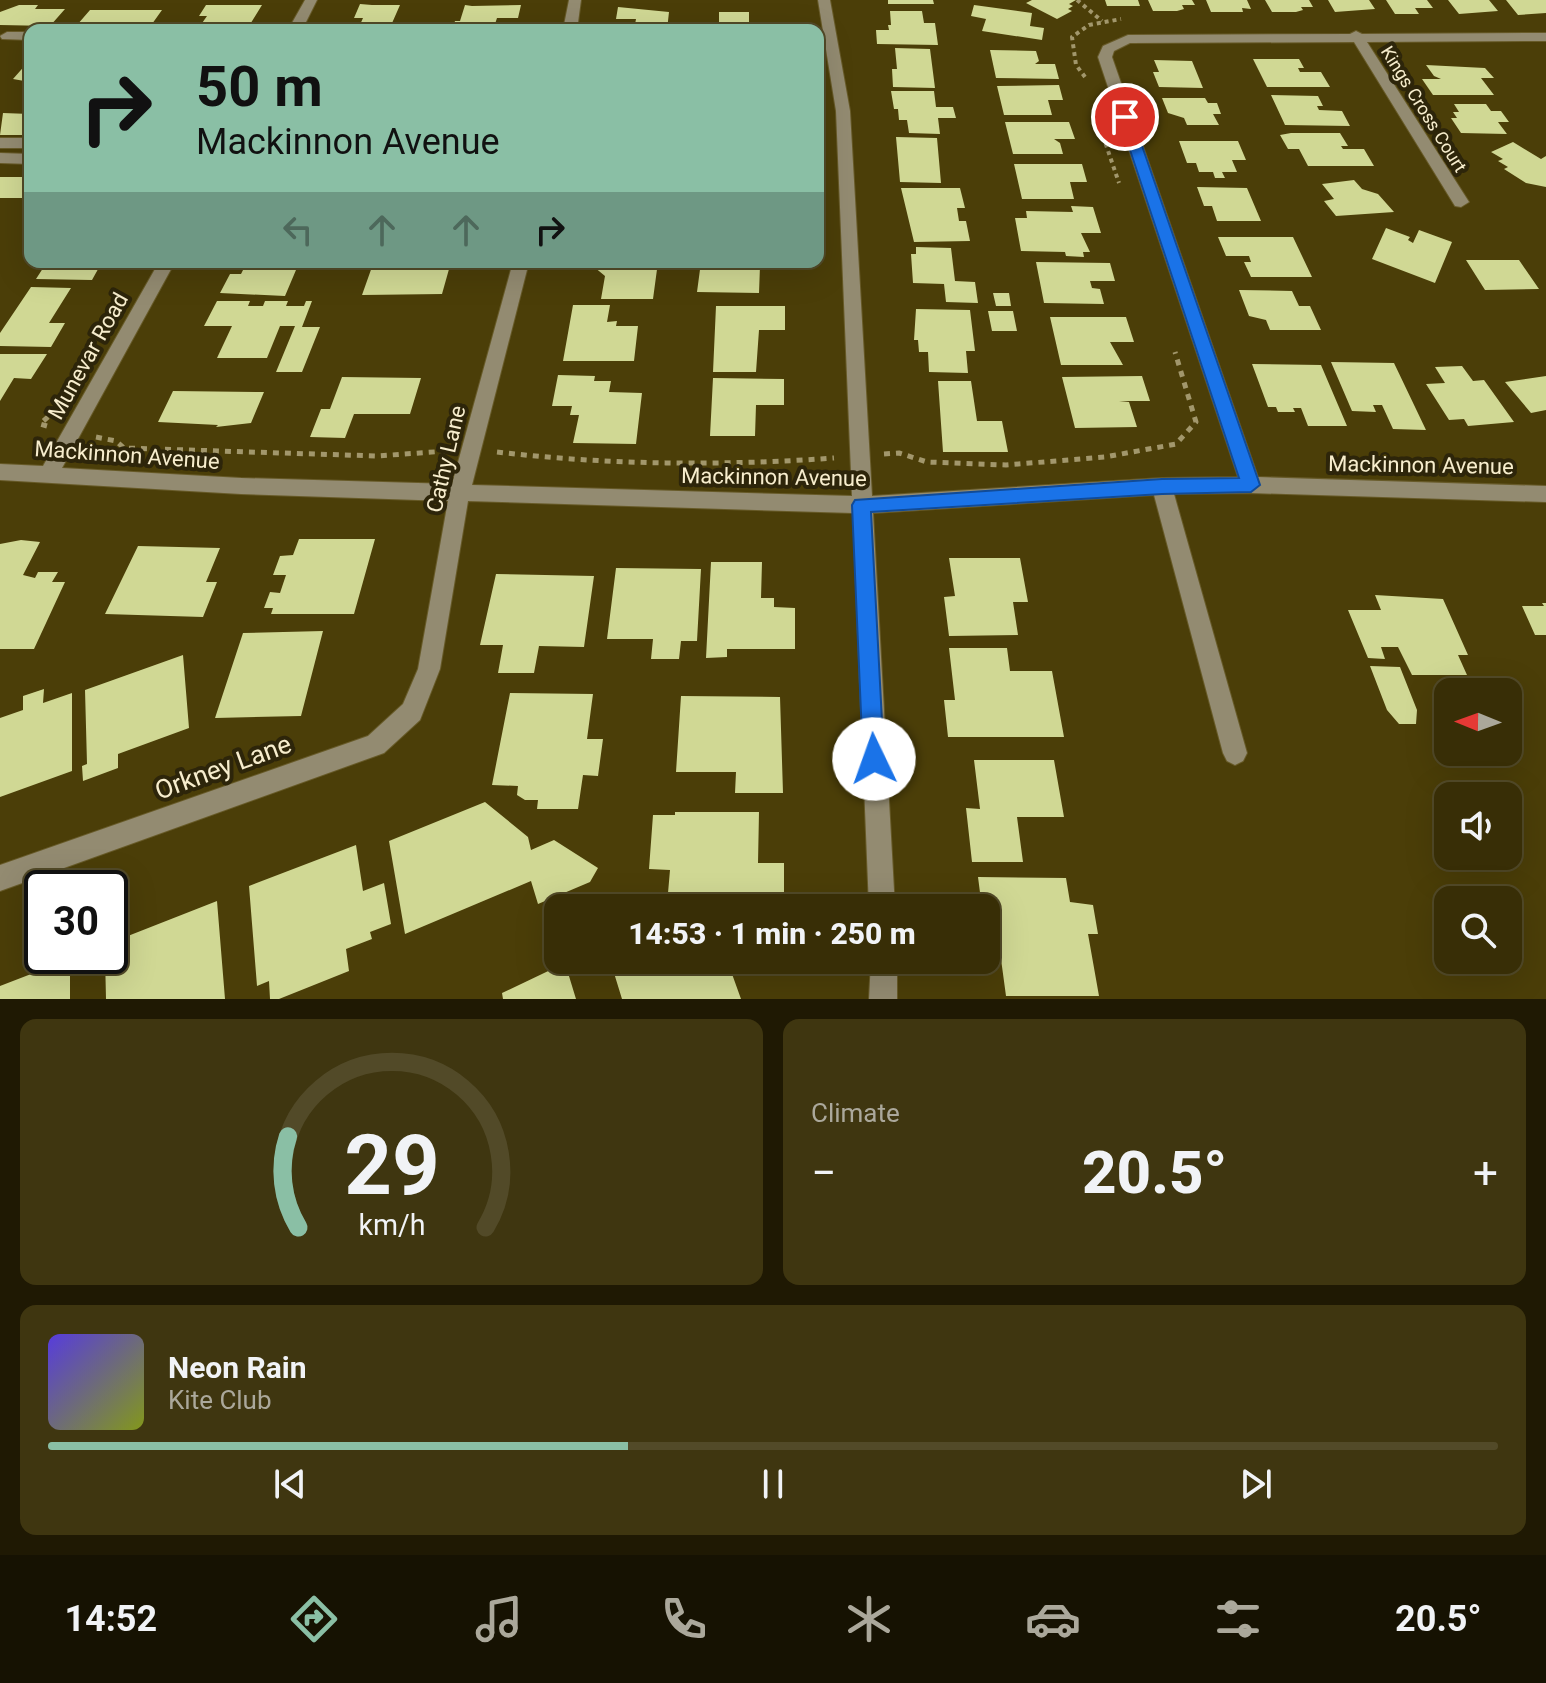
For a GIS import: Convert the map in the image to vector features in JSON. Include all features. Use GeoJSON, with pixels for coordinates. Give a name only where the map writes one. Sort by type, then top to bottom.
{"type":"FeatureCollection","features":[{"type":"Feature","properties":{"kind":"street"},"geometry":{"type":"LineString","coordinates":[[298,24],[312,0]]}},
{"type":"Feature","properties":{"kind":"street"},"geometry":{"type":"LineString","coordinates":[[571,24],[575,0]]}},
{"type":"Feature","properties":{"kind":"street"},"geometry":{"type":"LineString","coordinates":[[824,0],[843,111],[881,894]]}},
{"type":"Feature","properties":{"kind":"street"},"geometry":{"type":"LineString","coordinates":[[1251,485],[1105,57],[1108,49],[1128,39],[1356,35],[1546,37]]}},
{"type":"Feature","properties":{"kind":"street","name":"Kings Cross Court"},"geometry":{"type":"LineString","coordinates":[[1356,35],[1461,202]]}},
{"type":"Feature","properties":{"kind":"street"},"geometry":{"type":"LineString","coordinates":[[7,36],[24,36]]}},
{"type":"Feature","properties":{"kind":"street"},"geometry":{"type":"LineString","coordinates":[[0,143],[24,143]]}},
{"type":"Feature","properties":{"kind":"street"},"geometry":{"type":"LineString","coordinates":[[0,158],[24,159]]}},
{"type":"Feature","properties":{"kind":"street","name":"Munevar Road"},"geometry":{"type":"LineString","coordinates":[[49,473],[164,268]]}},
{"type":"Feature","properties":{"kind":"street","name":"Cathy Lane"},"geometry":{"type":"LineString","coordinates":[[429,669],[460,492],[519,268]]}},
{"type":"Feature","properties":{"kind":"street","name":"Mackinnon Avenue"},"geometry":{"type":"LineString","coordinates":[[0,472],[241,486],[861,505],[1162,486],[1251,485],[1546,494]]}},
{"type":"Feature","properties":{"kind":"street"},"geometry":{"type":"LineString","coordinates":[[1521,491],[1546,483]]}},
{"type":"Feature","properties":{"kind":"street"},"geometry":{"type":"LineString","coordinates":[[1162,486],[1235,753]]}},
{"type":"Feature","properties":{"kind":"street","name":"Orkney Lane"},"geometry":{"type":"LineString","coordinates":[[0,878],[376,745],[412,712],[429,669]]}},
{"type":"Feature","properties":{"kind":"street"},"geometry":{"type":"LineString","coordinates":[[883,999],[884,974]]}},
{"type":"Feature","properties":{"kind":"path"},"geometry":{"type":"LineString","coordinates":[[1077,0],[1103,21]]}},
{"type":"Feature","properties":{"kind":"path"},"geometry":{"type":"LineString","coordinates":[[116,441],[124,448],[254,454],[377,456],[422,450],[523,453],[547,458],[752,464],[899,453],[927,462],[1006,465],[1105,457],[1176,444]]}},
{"type":"Feature","properties":{"kind":"building"},"geometry":{"type":"Polygon","coordinates":[[[888,0],[933,0],[934,4],[888,4],[888,0]]]}},
{"type":"Feature","properties":{"kind":"building"},"geometry":{"type":"Polygon","coordinates":[[[1032,0],[1076,0],[1069,4],[1073,6],[1068,9],[1072,11],[1057,19],[1026,3],[1032,0]]]}},
{"type":"Feature","properties":{"kind":"building"},"geometry":{"type":"Polygon","coordinates":[[[1105,0],[1138,0],[1140,6],[1107,6],[1105,0]]]}},
{"type":"Feature","properties":{"kind":"building"},"geometry":{"type":"Polygon","coordinates":[[[1148,0],[1192,0],[1195,5],[1182,5],[1184,9],[1177,11],[1153,11],[1148,0]]]}},
{"type":"Feature","properties":{"kind":"building"},"geometry":{"type":"Polygon","coordinates":[[[1206,0],[1247,0],[1251,9],[1211,12],[1206,0]]]}},
{"type":"Feature","properties":{"kind":"building"},"geometry":{"type":"Polygon","coordinates":[[[1265,0],[1309,0],[1313,7],[1301,7],[1303,10],[1296,12],[1272,12],[1265,0]]]}},
{"type":"Feature","properties":{"kind":"building"},"geometry":{"type":"Polygon","coordinates":[[[1328,0],[1369,0],[1375,9],[1335,12],[1328,0]]]}},
{"type":"Feature","properties":{"kind":"building"},"geometry":{"type":"Polygon","coordinates":[[[1386,0],[1427,0],[1433,8],[1415,8],[1419,14],[1395,14],[1386,0]]]}},
{"type":"Feature","properties":{"kind":"building"},"geometry":{"type":"Polygon","coordinates":[[[1448,0],[1489,0],[1498,11],[1459,14],[1448,0]]]}},
{"type":"Feature","properties":{"kind":"building"},"geometry":{"type":"Polygon","coordinates":[[[1506,0],[1546,0],[1546,13],[1518,15],[1506,0]]]}},
{"type":"Feature","properties":{"kind":"building"},"geometry":{"type":"Polygon","coordinates":[[[360,4],[400,5],[392,24],[360,24],[363,18],[354,18],[360,4]]]}},
{"type":"Feature","properties":{"kind":"building"},"geometry":{"type":"Polygon","coordinates":[[[19,5],[38,5],[35,9],[65,9],[52,24],[24,25],[0,25],[0,12],[19,5]]]}},
{"type":"Feature","properties":{"kind":"building"},"geometry":{"type":"Polygon","coordinates":[[[206,5],[262,5],[250,24],[201,24],[207,16],[199,16],[206,5]]]}},
{"type":"Feature","properties":{"kind":"building"},"geometry":{"type":"Polygon","coordinates":[[[465,5],[521,5],[518,18],[497,18],[495,24],[454,24],[460,21],[465,5]]]}},
{"type":"Feature","properties":{"kind":"building"},"geometry":{"type":"Polygon","coordinates":[[[974,5],[1032,13],[1030,26],[1044,28],[1042,40],[982,31],[986,19],[971,16],[974,5]]]}},
{"type":"Feature","properties":{"kind":"building"},"geometry":{"type":"Polygon","coordinates":[[[618,7],[669,12],[668,24],[635,24],[636,19],[616,19],[618,7]]]}},
{"type":"Feature","properties":{"kind":"building"},"geometry":{"type":"Polygon","coordinates":[[[90,10],[162,10],[152,24],[78,24],[90,10]]]}},
{"type":"Feature","properties":{"kind":"building"},"geometry":{"type":"Polygon","coordinates":[[[890,11],[922,11],[924,23],[935,23],[938,45],[877,44],[876,30],[889,30],[888,25],[891,25],[890,11]]]}},
{"type":"Feature","properties":{"kind":"building"},"geometry":{"type":"Polygon","coordinates":[[[719,12],[749,12],[749,23],[758,23],[758,24],[719,24],[719,12]]]}},
{"type":"Feature","properties":{"kind":"building"},"geometry":{"type":"Polygon","coordinates":[[[895,48],[930,49],[935,88],[893,87],[892,69],[897,69],[895,48]]]}},
{"type":"Feature","properties":{"kind":"building"},"geometry":{"type":"Polygon","coordinates":[[[990,50],[1036,51],[1039,61],[1035,64],[1055,64],[1059,79],[996,78],[990,50]]]}},
{"type":"Feature","properties":{"kind":"building"},"geometry":{"type":"Polygon","coordinates":[[[1253,59],[1299,59],[1304,68],[1298,68],[1300,72],[1321,72],[1330,87],[1267,87],[1253,59]]]}},
{"type":"Feature","properties":{"kind":"building"},"geometry":{"type":"Polygon","coordinates":[[[1154,60],[1192,61],[1203,88],[1159,87],[1153,72],[1159,72],[1154,60]]]}},
{"type":"Feature","properties":{"kind":"building"},"geometry":{"type":"Polygon","coordinates":[[[1426,65],[1485,68],[1494,78],[1481,78],[1494,95],[1433,95],[1422,79],[1441,79],[1434,76],[1426,65]]]}},
{"type":"Feature","properties":{"kind":"building"},"geometry":{"type":"Polygon","coordinates":[[[24,67],[24,81],[13,79],[24,67]]]}},
{"type":"Feature","properties":{"kind":"building"},"geometry":{"type":"Polygon","coordinates":[[[1059,85],[1063,100],[1048,100],[1052,115],[1004,115],[997,86],[1059,85]]]}},
{"type":"Feature","properties":{"kind":"building"},"geometry":{"type":"Polygon","coordinates":[[[891,91],[934,91],[936,107],[953,107],[956,118],[938,118],[940,134],[909,133],[907,120],[899,120],[898,109],[894,109],[891,91]]]}},
{"type":"Feature","properties":{"kind":"building"},"geometry":{"type":"Polygon","coordinates":[[[1271,95],[1318,96],[1323,106],[1317,106],[1319,110],[1342,111],[1350,126],[1285,125],[1271,95]]]}},
{"type":"Feature","properties":{"kind":"building"},"geometry":{"type":"Polygon","coordinates":[[[1162,98],[1205,98],[1208,103],[1217,103],[1221,114],[1213,114],[1219,125],[1187,125],[1184,118],[1168,113],[1162,98]]]}},
{"type":"Feature","properties":{"kind":"building"},"geometry":{"type":"Polygon","coordinates":[[[1454,104],[1486,104],[1491,111],[1501,111],[1509,122],[1498,122],[1507,134],[1461,133],[1451,118],[1457,118],[1453,112],[1459,112],[1454,104]]]}},
{"type":"Feature","properties":{"kind":"building"},"geometry":{"type":"Polygon","coordinates":[[[3,113],[24,114],[24,135],[0,135],[3,113]]]}},
{"type":"Feature","properties":{"kind":"building"},"geometry":{"type":"Polygon","coordinates":[[[1005,122],[1069,122],[1075,139],[1054,139],[1060,143],[1063,154],[1013,154],[1005,122]]]}},
{"type":"Feature","properties":{"kind":"building"},"geometry":{"type":"Polygon","coordinates":[[[1340,133],[1348,146],[1341,146],[1343,149],[1364,149],[1374,166],[1308,166],[1299,149],[1288,149],[1280,135],[1340,133]]]}},
{"type":"Feature","properties":{"kind":"building"},"geometry":{"type":"Polygon","coordinates":[[[896,137],[937,138],[941,183],[900,182],[896,137]]]}},
{"type":"Feature","properties":{"kind":"building"},"geometry":{"type":"Polygon","coordinates":[[[1179,141],[1238,141],[1246,160],[1232,160],[1237,172],[1222,172],[1225,178],[1215,178],[1213,172],[1199,172],[1196,163],[1187,163],[1179,141]]]}},
{"type":"Feature","properties":{"kind":"building"},"geometry":{"type":"Polygon","coordinates":[[[1513,142],[1541,159],[1546,156],[1546,187],[1526,183],[1504,169],[1508,167],[1498,161],[1503,159],[1491,152],[1513,142]]]}},
{"type":"Feature","properties":{"kind":"building"},"geometry":{"type":"Polygon","coordinates":[[[1014,164],[1082,164],[1087,182],[1070,182],[1074,199],[1022,199],[1014,164]]]}},
{"type":"Feature","properties":{"kind":"building"},"geometry":{"type":"Polygon","coordinates":[[[0,177],[24,177],[24,198],[0,198],[0,177]]]}},
{"type":"Feature","properties":{"kind":"building"},"geometry":{"type":"Polygon","coordinates":[[[1354,180],[1362,189],[1378,194],[1394,212],[1336,216],[1324,201],[1334,199],[1322,184],[1354,180]]]}},
{"type":"Feature","properties":{"kind":"building"},"geometry":{"type":"Polygon","coordinates":[[[1197,187],[1247,188],[1261,221],[1217,221],[1212,206],[1204,206],[1197,187]]]}},
{"type":"Feature","properties":{"kind":"building"},"geometry":{"type":"Polygon","coordinates":[[[901,188],[960,188],[965,208],[957,208],[959,221],[966,221],[970,241],[914,242],[901,188]]]}},
{"type":"Feature","properties":{"kind":"building"},"geometry":{"type":"Polygon","coordinates":[[[1071,206],[1093,207],[1101,233],[1081,233],[1090,252],[1083,252],[1084,257],[1066,256],[1065,252],[1021,251],[1015,218],[1027,218],[1026,211],[1073,212],[1071,206]]]}},
{"type":"Feature","properties":{"kind":"building"},"geometry":{"type":"Polygon","coordinates":[[[1386,228],[1410,237],[1408,240],[1413,243],[1419,230],[1452,242],[1435,283],[1372,259],[1386,228]]]}},
{"type":"Feature","properties":{"kind":"building"},"geometry":{"type":"Polygon","coordinates":[[[1218,237],[1293,237],[1312,277],[1251,277],[1244,262],[1251,262],[1249,256],[1226,256],[1218,237]]]}},
{"type":"Feature","properties":{"kind":"building"},"geometry":{"type":"Polygon","coordinates":[[[916,247],[951,248],[955,281],[975,282],[978,303],[946,302],[944,284],[913,283],[911,254],[916,254],[916,247]]]}},
{"type":"Feature","properties":{"kind":"building"},"geometry":{"type":"Polygon","coordinates":[[[1466,260],[1519,260],[1539,289],[1485,290],[1466,260]]]}},
{"type":"Feature","properties":{"kind":"building"},"geometry":{"type":"Polygon","coordinates":[[[1036,262],[1110,263],[1115,281],[1090,281],[1092,288],[1100,289],[1104,304],[1044,303],[1036,262]]]}},
{"type":"Feature","properties":{"kind":"building"},"geometry":{"type":"Polygon","coordinates":[[[43,268],[99,268],[92,280],[36,279],[43,268]]]}},
{"type":"Feature","properties":{"kind":"building"},"geometry":{"type":"Polygon","coordinates":[[[244,268],[296,270],[285,296],[220,293],[230,274],[241,274],[244,268]]]}},
{"type":"Feature","properties":{"kind":"building"},"geometry":{"type":"Polygon","coordinates":[[[372,268],[449,268],[442,294],[362,295],[372,268]]]}},
{"type":"Feature","properties":{"kind":"building"},"geometry":{"type":"Polygon","coordinates":[[[595,268],[657,268],[653,299],[601,299],[605,276],[595,268]]]}},
{"type":"Feature","properties":{"kind":"building"},"geometry":{"type":"Polygon","coordinates":[[[700,268],[760,268],[759,293],[697,292],[700,268]]]}},
{"type":"Feature","properties":{"kind":"building"},"geometry":{"type":"Polygon","coordinates":[[[31,287],[71,288],[49,323],[65,323],[51,347],[0,346],[0,333],[31,287]]]}},
{"type":"Feature","properties":{"kind":"building"},"geometry":{"type":"Polygon","coordinates":[[[1239,290],[1292,291],[1299,306],[1310,306],[1321,330],[1270,330],[1266,320],[1249,316],[1239,290]]]}},
{"type":"Feature","properties":{"kind":"building"},"geometry":{"type":"Polygon","coordinates":[[[993,293],[1009,293],[1011,306],[996,306],[993,293]]]}},
{"type":"Feature","properties":{"kind":"building"},"geometry":{"type":"Polygon","coordinates":[[[217,301],[250,301],[248,306],[263,306],[265,301],[288,301],[286,306],[304,306],[306,301],[312,301],[302,327],[320,327],[302,372],[276,372],[295,326],[280,326],[267,358],[217,358],[232,326],[204,326],[217,301]]]}},
{"type":"Feature","properties":{"kind":"building"},"geometry":{"type":"Polygon","coordinates":[[[573,305],[610,305],[607,322],[617,321],[616,326],[638,326],[634,361],[563,361],[573,305]]]}},
{"type":"Feature","properties":{"kind":"building"},"geometry":{"type":"Polygon","coordinates":[[[716,306],[785,306],[785,330],[759,330],[756,372],[713,372],[716,306]]]}},
{"type":"Feature","properties":{"kind":"building"},"geometry":{"type":"Polygon","coordinates":[[[916,309],[970,310],[975,351],[966,351],[968,373],[929,372],[928,352],[919,352],[918,340],[914,340],[916,309]]]}},
{"type":"Feature","properties":{"kind":"building"},"geometry":{"type":"Polygon","coordinates":[[[988,311],[1013,311],[1017,331],[992,331],[988,311]]]}},
{"type":"Feature","properties":{"kind":"building"},"geometry":{"type":"Polygon","coordinates":[[[1050,317],[1126,317],[1134,342],[1110,342],[1123,365],[1061,365],[1050,317]]]}},
{"type":"Feature","properties":{"kind":"building"},"geometry":{"type":"Polygon","coordinates":[[[0,354],[47,354],[31,379],[14,378],[0,401],[0,354]]]}},
{"type":"Feature","properties":{"kind":"building"},"geometry":{"type":"Polygon","coordinates":[[[1331,362],[1394,363],[1426,430],[1393,429],[1382,405],[1373,405],[1376,412],[1352,411],[1331,362]]]}},
{"type":"Feature","properties":{"kind":"building"},"geometry":{"type":"Polygon","coordinates":[[[1252,364],[1321,365],[1347,426],[1308,426],[1301,408],[1293,408],[1295,412],[1278,412],[1276,407],[1268,407],[1252,364]]]}},
{"type":"Feature","properties":{"kind":"building"},"geometry":{"type":"Polygon","coordinates":[[[1462,366],[1473,381],[1484,380],[1514,422],[1468,426],[1464,419],[1449,420],[1426,384],[1445,383],[1435,367],[1462,366]]]}},
{"type":"Feature","properties":{"kind":"building"},"geometry":{"type":"Polygon","coordinates":[[[558,375],[595,376],[594,381],[611,381],[609,392],[642,393],[636,444],[573,443],[579,415],[570,415],[572,406],[552,406],[558,375]]]}},
{"type":"Feature","properties":{"kind":"building"},"geometry":{"type":"Polygon","coordinates":[[[1142,376],[1150,401],[1119,401],[1129,402],[1137,427],[1075,428],[1062,377],[1142,376]]]}},
{"type":"Feature","properties":{"kind":"building"},"geometry":{"type":"Polygon","coordinates":[[[1546,376],[1546,410],[1531,413],[1505,382],[1546,376]]]}},
{"type":"Feature","properties":{"kind":"building"},"geometry":{"type":"Polygon","coordinates":[[[342,377],[421,378],[410,414],[354,414],[345,438],[310,437],[321,409],[330,409],[342,377]]]}},
{"type":"Feature","properties":{"kind":"building"},"geometry":{"type":"Polygon","coordinates":[[[713,378],[784,379],[784,405],[756,405],[755,436],[710,436],[713,378]]]}},
{"type":"Feature","properties":{"kind":"building"},"geometry":{"type":"Polygon","coordinates":[[[938,381],[971,381],[977,421],[1002,421],[1008,452],[943,452],[938,381]]]}},
{"type":"Feature","properties":{"kind":"building"},"geometry":{"type":"Polygon","coordinates":[[[173,391],[264,392],[251,423],[216,427],[218,425],[158,422],[173,391]]]}},
{"type":"Feature","properties":{"kind":"building"},"geometry":{"type":"Polygon","coordinates":[[[299,539],[375,539],[354,614],[271,614],[273,608],[264,608],[270,592],[280,593],[286,575],[273,575],[280,556],[293,555],[299,539]]]}},
{"type":"Feature","properties":{"kind":"building"},"geometry":{"type":"Polygon","coordinates":[[[21,540],[40,542],[23,575],[35,578],[38,572],[58,572],[52,582],[65,582],[34,649],[0,649],[0,544],[21,540]]]}},
{"type":"Feature","properties":{"kind":"building"},"geometry":{"type":"Polygon","coordinates":[[[138,546],[220,548],[206,582],[217,582],[203,617],[105,614],[138,546]]]}},
{"type":"Feature","properties":{"kind":"building"},"geometry":{"type":"Polygon","coordinates":[[[949,558],[1020,558],[1028,602],[1013,602],[1018,635],[949,636],[944,597],[955,596],[949,558]]]}},
{"type":"Feature","properties":{"kind":"building"},"geometry":{"type":"Polygon","coordinates":[[[711,562],[762,562],[761,598],[774,598],[774,607],[795,608],[795,649],[727,649],[727,657],[706,658],[711,562]]]}},
{"type":"Feature","properties":{"kind":"building"},"geometry":{"type":"Polygon","coordinates":[[[616,568],[701,569],[697,641],[681,641],[679,659],[651,659],[653,639],[607,639],[616,568]]]}},
{"type":"Feature","properties":{"kind":"building"},"geometry":{"type":"Polygon","coordinates":[[[496,574],[594,576],[584,647],[539,646],[534,673],[498,673],[503,645],[480,645],[496,574]]]}},
{"type":"Feature","properties":{"kind":"building"},"geometry":{"type":"Polygon","coordinates":[[[1375,595],[1443,599],[1468,655],[1458,655],[1467,675],[1412,675],[1398,647],[1381,647],[1385,659],[1368,658],[1348,610],[1381,610],[1375,595]]]}},
{"type":"Feature","properties":{"kind":"building"},"geometry":{"type":"Polygon","coordinates":[[[1542,603],[1546,603],[1546,635],[1535,635],[1522,606],[1544,606],[1542,603]]]}},
{"type":"Feature","properties":{"kind":"building"},"geometry":{"type":"Polygon","coordinates":[[[323,631],[301,716],[215,718],[243,633],[323,631]]]}},
{"type":"Feature","properties":{"kind":"building"},"geometry":{"type":"Polygon","coordinates":[[[949,648],[1007,648],[1010,671],[1052,671],[1064,737],[948,737],[944,700],[955,700],[949,648]]]}},
{"type":"Feature","properties":{"kind":"building"},"geometry":{"type":"Polygon","coordinates":[[[183,655],[189,728],[118,754],[118,768],[83,781],[82,766],[87,764],[85,690],[183,655]]]}},
{"type":"Feature","properties":{"kind":"building"},"geometry":{"type":"Polygon","coordinates":[[[1370,666],[1400,667],[1417,710],[1416,724],[1399,724],[1387,710],[1370,666]]]}},
{"type":"Feature","properties":{"kind":"building"},"geometry":{"type":"Polygon","coordinates":[[[44,689],[43,703],[72,693],[72,771],[0,797],[0,718],[23,710],[23,696],[44,689]]]}},
{"type":"Feature","properties":{"kind":"building"},"geometry":{"type":"Polygon","coordinates":[[[510,693],[593,694],[587,739],[603,739],[598,776],[583,775],[578,809],[537,809],[538,800],[525,800],[517,795],[518,786],[492,785],[510,693]]]}},
{"type":"Feature","properties":{"kind":"building"},"geometry":{"type":"Polygon","coordinates":[[[681,696],[780,697],[783,793],[735,793],[736,772],[676,772],[681,696]]]}},
{"type":"Feature","properties":{"kind":"building"},"geometry":{"type":"Polygon","coordinates":[[[974,760],[1054,760],[1064,817],[1017,817],[1023,862],[972,862],[966,808],[980,809],[974,760]]]}},
{"type":"Feature","properties":{"kind":"building"},"geometry":{"type":"Polygon","coordinates":[[[485,802],[528,837],[531,850],[554,840],[598,868],[590,882],[562,894],[544,894],[544,901],[538,904],[531,881],[405,934],[389,841],[485,802]]]}},
{"type":"Feature","properties":{"kind":"building"},"geometry":{"type":"Polygon","coordinates":[[[675,812],[759,812],[758,863],[784,863],[784,894],[668,893],[670,870],[649,869],[653,815],[675,815],[675,812]]]}},
{"type":"Feature","properties":{"kind":"building"},"geometry":{"type":"Polygon","coordinates":[[[356,845],[363,891],[384,883],[391,924],[370,932],[372,939],[346,949],[349,971],[279,999],[270,999],[269,981],[257,986],[249,886],[356,845]]]}},
{"type":"Feature","properties":{"kind":"building"},"geometry":{"type":"Polygon","coordinates":[[[978,877],[1066,878],[1070,902],[1093,905],[1098,934],[1088,934],[1099,996],[1006,996],[1000,952],[1000,894],[980,894],[978,877]]]}},
{"type":"Feature","properties":{"kind":"building"},"geometry":{"type":"Polygon","coordinates":[[[217,901],[225,999],[106,999],[105,974],[128,974],[128,936],[217,901]]]}},
{"type":"Feature","properties":{"kind":"building"},"geometry":{"type":"Polygon","coordinates":[[[544,973],[568,974],[576,999],[503,999],[502,993],[544,973]]]}},
{"type":"Feature","properties":{"kind":"building"},"geometry":{"type":"Polygon","coordinates":[[[31,974],[70,974],[70,999],[0,999],[0,986],[31,974]]]}},
{"type":"Feature","properties":{"kind":"building"},"geometry":{"type":"Polygon","coordinates":[[[614,974],[732,974],[741,999],[622,999],[614,974]]]}},
{"type":"Feature","properties":{"kind":"route"},"geometry":{"type":"LineString","coordinates":[[874,759],[861,505],[1162,486],[1251,485],[1125,117]]}}]}
